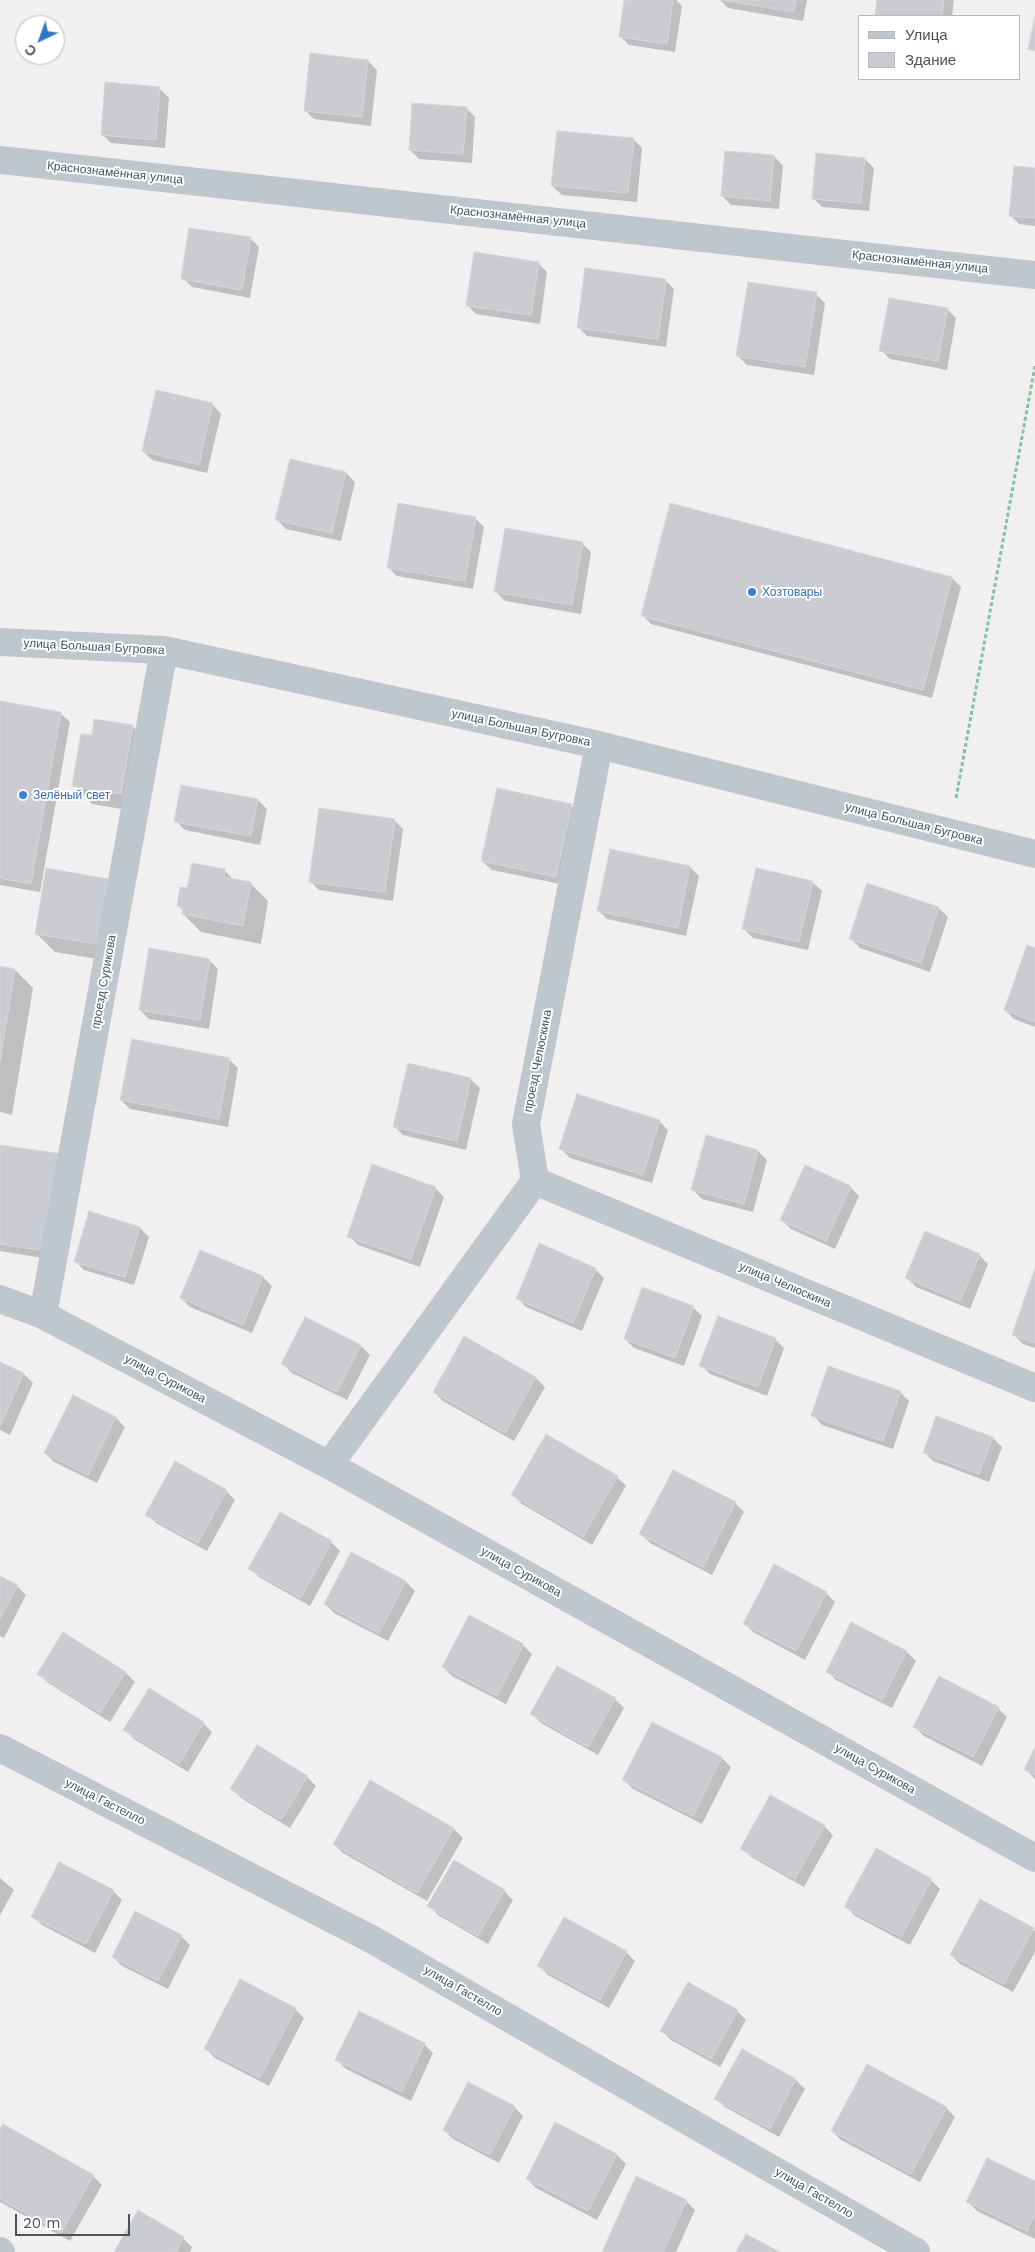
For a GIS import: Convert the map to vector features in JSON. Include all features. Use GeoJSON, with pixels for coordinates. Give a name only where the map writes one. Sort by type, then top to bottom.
{"type":"FeatureCollection","features":[{"type":"Feature","properties":{"kind":"street","name":"Краснознамённая улица"},"geometry":{"type":"LineString","coordinates":[[0,160],[1035,275]]}},
{"type":"Feature","properties":{"kind":"street","name":"улица Большая Бугровка"},"geometry":{"type":"LineString","coordinates":[[0,642],[164,650],[599,745],[1035,854]]}},
{"type":"Feature","properties":{"kind":"street","name":"проезд Сурикова"},"geometry":{"type":"LineString","coordinates":[[43,1315],[164,650]]}},
{"type":"Feature","properties":{"kind":"street","name":"проезд Челюскина"},"geometry":{"type":"LineString","coordinates":[[535,1181],[526,1124],[599,745]]}},
{"type":"Feature","properties":{"kind":"street","name":"улица Челюскина"},"geometry":{"type":"LineString","coordinates":[[535,1181],[1035,1388]]}},
{"type":"Feature","properties":{"kind":"street"},"geometry":{"type":"LineString","coordinates":[[329,1465],[535,1181]]}},
{"type":"Feature","properties":{"kind":"street","name":"улица Сурикова"},"geometry":{"type":"LineString","coordinates":[[0,1299],[43,1315],[329,1465],[1035,1858]]}},
{"type":"Feature","properties":{"kind":"street","name":"улица Гастелло"},"geometry":{"type":"LineString","coordinates":[[0,1748],[373,1940],[916,2252]]}},
{"type":"Feature","properties":{"kind":"path"},"geometry":{"type":"LineString","coordinates":[[956,798],[1035,366]]}},
{"type":"Feature","properties":{"kind":"building"},"geometry":{"type":"Polygon","coordinates":[[[624,0],[673,0],[667,44],[619,37],[624,0]]]}},
{"type":"Feature","properties":{"kind":"building"},"geometry":{"type":"Polygon","coordinates":[[[721,0],[796,0],[794,12],[721,0]]]}},
{"type":"Feature","properties":{"kind":"building"},"geometry":{"type":"Polygon","coordinates":[[[877,0],[944,0],[942,15],[875,15],[877,0]]]}},
{"type":"Feature","properties":{"kind":"building"},"geometry":{"type":"Polygon","coordinates":[[[1035,16],[1035,51],[1028,49],[1035,16]]]}},
{"type":"Feature","properties":{"kind":"building"},"geometry":{"type":"Polygon","coordinates":[[[310,53],[368,60],[362,117],[304,111],[310,53]]]}},
{"type":"Feature","properties":{"kind":"building"},"geometry":{"type":"Polygon","coordinates":[[[105,82],[160,87],[156,140],[101,135],[105,82]]]}},
{"type":"Feature","properties":{"kind":"building"},"geometry":{"type":"Polygon","coordinates":[[[412,103],[467,107],[463,154],[409,150],[412,103]]]}},
{"type":"Feature","properties":{"kind":"building"},"geometry":{"type":"Polygon","coordinates":[[[557,131],[634,138],[628,193],[551,186],[557,131]]]}},
{"type":"Feature","properties":{"kind":"building"},"geometry":{"type":"Polygon","coordinates":[[[725,151],[774,155],[770,201],[721,196],[725,151]]]}},
{"type":"Feature","properties":{"kind":"building"},"geometry":{"type":"Polygon","coordinates":[[[816,153],[865,158],[861,203],[812,199],[816,153]]]}},
{"type":"Feature","properties":{"kind":"building"},"geometry":{"type":"Polygon","coordinates":[[[1014,166],[1035,168],[1035,218],[1009,216],[1014,166]]]}},
{"type":"Feature","properties":{"kind":"building"},"geometry":{"type":"Polygon","coordinates":[[[189,228],[251,237],[242,290],[181,279],[189,228]]]}},
{"type":"Feature","properties":{"kind":"building"},"geometry":{"type":"Polygon","coordinates":[[[474,252],[539,262],[531,315],[466,306],[474,252]]]}},
{"type":"Feature","properties":{"kind":"building"},"geometry":{"type":"Polygon","coordinates":[[[585,268],[666,279],[658,339],[577,328],[585,268]]]}},
{"type":"Feature","properties":{"kind":"building"},"geometry":{"type":"Polygon","coordinates":[[[748,282],[817,292],[805,367],[736,356],[748,282]]]}},
{"type":"Feature","properties":{"kind":"building"},"geometry":{"type":"Polygon","coordinates":[[[889,298],[948,308],[938,361],[879,351],[889,298]]]}},
{"type":"Feature","properties":{"kind":"building"},"geometry":{"type":"Polygon","coordinates":[[[156,390],[213,403],[199,465],[142,451],[156,390]]]}},
{"type":"Feature","properties":{"kind":"building"},"geometry":{"type":"Polygon","coordinates":[[[290,459],[346,472],[332,533],[275,520],[290,459]]]}},
{"type":"Feature","properties":{"kind":"building"},"geometry":{"type":"Polygon","coordinates":[[[398,503],[476,517],[465,581],[387,568],[398,503]]]}},
{"type":"Feature","properties":{"kind":"building"},"geometry":{"type":"Polygon","coordinates":[[[670,503],[952,577],[923,690],[641,616],[670,503]]]}},
{"type":"Feature","properties":{"kind":"building"},"geometry":{"type":"Polygon","coordinates":[[[505,528],[583,542],[572,605],[494,592],[505,528]]]}},
{"type":"Feature","properties":{"kind":"building","name":"Зелёный свет"},"geometry":{"type":"Polygon","coordinates":[[[0,701],[61,712],[31,884],[0,878],[0,701]]]}},
{"type":"Feature","properties":{"kind":"building"},"geometry":{"type":"Polygon","coordinates":[[[94,719],[133,725],[121,794],[72,786],[81,734],[92,735],[94,719]]]}},
{"type":"Feature","properties":{"kind":"building"},"geometry":{"type":"Polygon","coordinates":[[[181,785],[258,799],[251,836],[174,822],[181,785]]]}},
{"type":"Feature","properties":{"kind":"building"},"geometry":{"type":"Polygon","coordinates":[[[497,788],[572,804],[556,877],[481,861],[497,788]]]}},
{"type":"Feature","properties":{"kind":"building"},"geometry":{"type":"Polygon","coordinates":[[[319,808],[395,819],[385,892],[309,882],[319,808]]]}},
{"type":"Feature","properties":{"kind":"building"},"geometry":{"type":"Polygon","coordinates":[[[610,849],[690,866],[678,928],[597,911],[610,849]]]}},
{"type":"Feature","properties":{"kind":"building"},"geometry":{"type":"Polygon","coordinates":[[[192,863],[225,869],[224,877],[251,882],[243,926],[182,914],[183,907],[177,906],[180,887],[187,888],[192,863]]]}},
{"type":"Feature","properties":{"kind":"building"},"geometry":{"type":"Polygon","coordinates":[[[46,868],[108,879],[98,944],[35,934],[46,868]]]}},
{"type":"Feature","properties":{"kind":"building"},"geometry":{"type":"Polygon","coordinates":[[[756,868],[813,881],[799,942],[742,929],[756,868]]]}},
{"type":"Feature","properties":{"kind":"building"},"geometry":{"type":"Polygon","coordinates":[[[867,883],[939,907],[921,963],[849,939],[867,883]]]}},
{"type":"Feature","properties":{"kind":"building"},"geometry":{"type":"Polygon","coordinates":[[[1027,945],[1035,948],[1035,1022],[1004,1010],[1027,945]]]}},
{"type":"Feature","properties":{"kind":"building"},"geometry":{"type":"Polygon","coordinates":[[[149,948],[210,959],[200,1020],[139,1010],[149,948]]]}},
{"type":"Feature","properties":{"kind":"building"},"geometry":{"type":"Polygon","coordinates":[[[0,966],[15,969],[0,1062],[0,966]]]}},
{"type":"Feature","properties":{"kind":"building"},"geometry":{"type":"Polygon","coordinates":[[[132,1039],[230,1058],[219,1119],[120,1100],[132,1039]]]}},
{"type":"Feature","properties":{"kind":"building"},"geometry":{"type":"Polygon","coordinates":[[[408,1063],[471,1078],[457,1141],[393,1127],[408,1063]]]}},
{"type":"Feature","properties":{"kind":"building"},"geometry":{"type":"Polygon","coordinates":[[[577,1094],[660,1120],[643,1175],[559,1149],[577,1094]]]}},
{"type":"Feature","properties":{"kind":"building"},"geometry":{"type":"Polygon","coordinates":[[[706,1135],[758,1150],[744,1204],[691,1190],[706,1135]]]}},
{"type":"Feature","properties":{"kind":"building"},"geometry":{"type":"Polygon","coordinates":[[[0,1145],[62,1154],[46,1251],[0,1244],[0,1145]]]}},
{"type":"Feature","properties":{"kind":"building"},"geometry":{"type":"Polygon","coordinates":[[[372,1164],[436,1187],[411,1259],[347,1237],[372,1164]]]}},
{"type":"Feature","properties":{"kind":"building"},"geometry":{"type":"Polygon","coordinates":[[[805,1165],[851,1186],[826,1241],[780,1220],[805,1165]]]}},
{"type":"Feature","properties":{"kind":"building"},"geometry":{"type":"Polygon","coordinates":[[[89,1211],[140,1227],[125,1277],[74,1262],[89,1211]]]}},
{"type":"Feature","properties":{"kind":"building"},"geometry":{"type":"Polygon","coordinates":[[[925,1231],[980,1254],[960,1301],[905,1278],[925,1231]]]}},
{"type":"Feature","properties":{"kind":"building"},"geometry":{"type":"Polygon","coordinates":[[[539,1243],[596,1268],[573,1323],[516,1299],[539,1243]]]}},
{"type":"Feature","properties":{"kind":"building"},"geometry":{"type":"Polygon","coordinates":[[[200,1250],[263,1276],[243,1325],[180,1298],[200,1250]]]}},
{"type":"Feature","properties":{"kind":"building"},"geometry":{"type":"Polygon","coordinates":[[[1035,1268],[1035,1343],[1012,1335],[1035,1268]]]}},
{"type":"Feature","properties":{"kind":"building"},"geometry":{"type":"Polygon","coordinates":[[[642,1287],[694,1306],[675,1358],[624,1339],[642,1287]]]}},
{"type":"Feature","properties":{"kind":"building"},"geometry":{"type":"Polygon","coordinates":[[[718,1316],[776,1338],[758,1387],[699,1366],[718,1316]]]}},
{"type":"Feature","properties":{"kind":"building"},"geometry":{"type":"Polygon","coordinates":[[[305,1317],[361,1345],[337,1392],[281,1364],[305,1317]]]}},
{"type":"Feature","properties":{"kind":"building"},"geometry":{"type":"Polygon","coordinates":[[[464,1336],[536,1377],[505,1433],[433,1392],[464,1336]]]}},
{"type":"Feature","properties":{"kind":"building"},"geometry":{"type":"Polygon","coordinates":[[[0,1362],[24,1373],[0,1426],[0,1362]]]}},
{"type":"Feature","properties":{"kind":"building"},"geometry":{"type":"Polygon","coordinates":[[[828,1366],[901,1391],[883,1441],[811,1416],[828,1366]]]}},
{"type":"Feature","properties":{"kind":"building"},"geometry":{"type":"Polygon","coordinates":[[[73,1395],[116,1417],[88,1475],[44,1453],[73,1395]]]}},
{"type":"Feature","properties":{"kind":"building"},"geometry":{"type":"Polygon","coordinates":[[[936,1416],[993,1437],[979,1474],[923,1453],[936,1416]]]}},
{"type":"Feature","properties":{"kind":"building"},"geometry":{"type":"Polygon","coordinates":[[[546,1434],[618,1476],[583,1537],[511,1495],[546,1434]]]}},
{"type":"Feature","properties":{"kind":"building"},"geometry":{"type":"Polygon","coordinates":[[[175,1461],[227,1490],[198,1543],[145,1515],[175,1461]]]}},
{"type":"Feature","properties":{"kind":"building"},"geometry":{"type":"Polygon","coordinates":[[[673,1470],[736,1502],[703,1567],[639,1534],[673,1470]]]}},
{"type":"Feature","properties":{"kind":"building"},"geometry":{"type":"Polygon","coordinates":[[[280,1512],[332,1541],[301,1598],[248,1569],[280,1512]]]}},
{"type":"Feature","properties":{"kind":"building"},"geometry":{"type":"Polygon","coordinates":[[[351,1552],[406,1581],[379,1633],[324,1604],[351,1552]]]}},
{"type":"Feature","properties":{"kind":"building"},"geometry":{"type":"Polygon","coordinates":[[[774,1564],[827,1592],[796,1651],[743,1624],[774,1564]]]}},
{"type":"Feature","properties":{"kind":"building"},"geometry":{"type":"Polygon","coordinates":[[[0,1576],[18,1585],[0,1619],[0,1576]]]}},
{"type":"Feature","properties":{"kind":"building"},"geometry":{"type":"Polygon","coordinates":[[[469,1615],[524,1644],[497,1696],[442,1667],[469,1615]]]}},
{"type":"Feature","properties":{"kind":"building"},"geometry":{"type":"Polygon","coordinates":[[[851,1622],[907,1651],[882,1700],[826,1672],[851,1622]]]}},
{"type":"Feature","properties":{"kind":"building"},"geometry":{"type":"Polygon","coordinates":[[[63,1632],[126,1672],[100,1713],[37,1674],[63,1632]]]}},
{"type":"Feature","properties":{"kind":"building"},"geometry":{"type":"Polygon","coordinates":[[[557,1666],[616,1698],[588,1747],[530,1714],[557,1666]]]}},
{"type":"Feature","properties":{"kind":"building"},"geometry":{"type":"Polygon","coordinates":[[[939,1676],[999,1707],[973,1757],[913,1727],[939,1676]]]}},
{"type":"Feature","properties":{"kind":"building"},"geometry":{"type":"Polygon","coordinates":[[[149,1688],[204,1722],[179,1764],[123,1730],[149,1688]]]}},
{"type":"Feature","properties":{"kind":"building"},"geometry":{"type":"Polygon","coordinates":[[[652,1722],[722,1757],[693,1816],[622,1780],[652,1722]]]}},
{"type":"Feature","properties":{"kind":"building"},"geometry":{"type":"Polygon","coordinates":[[[257,1745],[308,1776],[281,1820],[230,1789],[257,1745]]]}},
{"type":"Feature","properties":{"kind":"building"},"geometry":{"type":"Polygon","coordinates":[[[1035,1747],[1035,1775],[1024,1770],[1035,1747]]]}},
{"type":"Feature","properties":{"kind":"building"},"geometry":{"type":"Polygon","coordinates":[[[370,1780],[454,1828],[417,1893],[333,1844],[370,1780]]]}},
{"type":"Feature","properties":{"kind":"building"},"geometry":{"type":"Polygon","coordinates":[[[770,1795],[825,1825],[795,1879],[740,1849],[770,1795]]]}},
{"type":"Feature","properties":{"kind":"building"},"geometry":{"type":"Polygon","coordinates":[[[876,1848],[932,1879],[901,1937],[844,1907],[876,1848]]]}},
{"type":"Feature","properties":{"kind":"building"},"geometry":{"type":"Polygon","coordinates":[[[454,1860],[505,1890],[478,1936],[427,1906],[454,1860]]]}},
{"type":"Feature","properties":{"kind":"building"},"geometry":{"type":"Polygon","coordinates":[[[59,1862],[114,1890],[86,1944],[31,1917],[59,1862]]]}},
{"type":"Feature","properties":{"kind":"building"},"geometry":{"type":"Polygon","coordinates":[[[980,1899],[1034,1928],[1004,1984],[950,1955],[980,1899]]]}},
{"type":"Feature","properties":{"kind":"building"},"geometry":{"type":"Polygon","coordinates":[[[135,1911],[182,1935],[158,1981],[112,1957],[135,1911]]]}},
{"type":"Feature","properties":{"kind":"building"},"geometry":{"type":"Polygon","coordinates":[[[564,1917],[627,1951],[600,2000],[537,1966],[564,1917]]]}},
{"type":"Feature","properties":{"kind":"building"},"geometry":{"type":"Polygon","coordinates":[[[240,1979],[296,2008],[260,2078],[204,2049],[240,1979]]]}},
{"type":"Feature","properties":{"kind":"building"},"geometry":{"type":"Polygon","coordinates":[[[688,1982],[738,2010],[711,2059],[660,2031],[688,1982]]]}},
{"type":"Feature","properties":{"kind":"building"},"geometry":{"type":"Polygon","coordinates":[[[359,2011],[425,2043],[402,2092],[335,2060],[359,2011]]]}},
{"type":"Feature","properties":{"kind":"building"},"geometry":{"type":"Polygon","coordinates":[[[742,2049],[796,2079],[770,2129],[714,2099],[742,2049]]]}},
{"type":"Feature","properties":{"kind":"building"},"geometry":{"type":"Polygon","coordinates":[[[867,2064],[947,2107],[911,2174],[831,2131],[867,2064]]]}},
{"type":"Feature","properties":{"kind":"building"},"geometry":{"type":"Polygon","coordinates":[[[468,2082],[515,2106],[490,2155],[443,2130],[468,2082]]]}},
{"type":"Feature","properties":{"kind":"building"},"geometry":{"type":"Polygon","coordinates":[[[555,2122],[617,2154],[588,2211],[526,2179],[555,2122]]]}},
{"type":"Feature","properties":{"kind":"building"},"geometry":{"type":"Polygon","coordinates":[[[3,2124],[94,2175],[61,2233],[0,2199],[0,2129],[3,2124]]]}},
{"type":"Feature","properties":{"kind":"building"},"geometry":{"type":"Polygon","coordinates":[[[987,2158],[1035,2181],[1035,2214],[1027,2231],[966,2202],[987,2158]]]}},
{"type":"Feature","properties":{"kind":"building"},"geometry":{"type":"Polygon","coordinates":[[[636,2176],[687,2200],[663,2252],[602,2252],[636,2176]]]}},
{"type":"Feature","properties":{"kind":"building"},"geometry":{"type":"Polygon","coordinates":[[[138,2210],[184,2237],[176,2252],[114,2252],[138,2210]]]}},
{"type":"Feature","properties":{"kind":"building"},"geometry":{"type":"Polygon","coordinates":[[[746,2234],[780,2252],[736,2252],[746,2234]]]}},
{"type":"Feature","properties":{"kind":"place","name":"Хозтовары"},"geometry":{"type":"Point","coordinates":[752,592]}},
{"type":"Feature","properties":{"kind":"place","name":"Зелёный свет"},"geometry":{"type":"Point","coordinates":[23,795]}}]}
